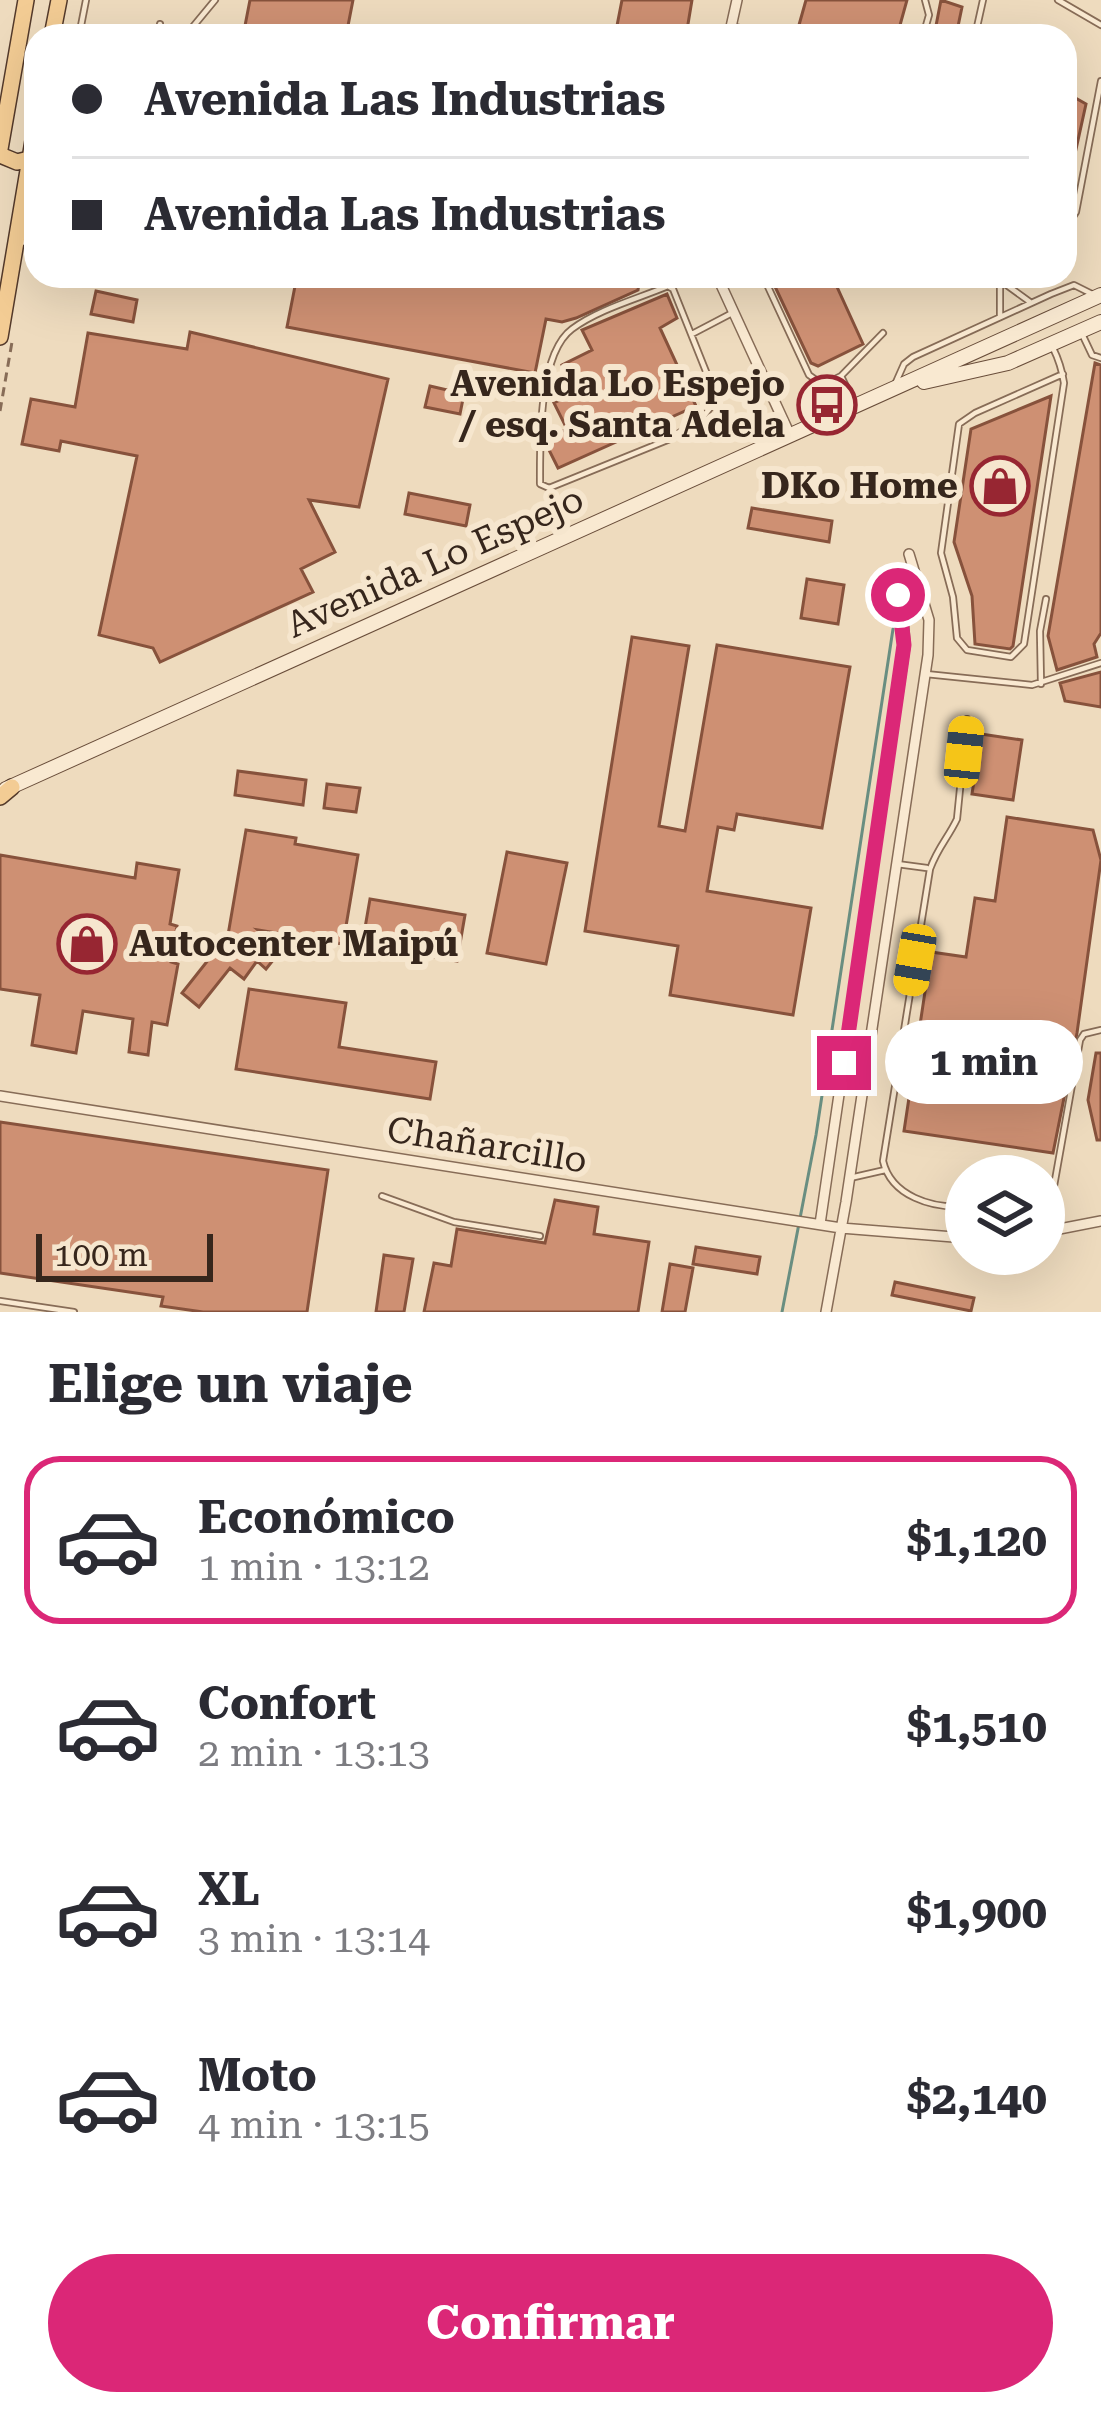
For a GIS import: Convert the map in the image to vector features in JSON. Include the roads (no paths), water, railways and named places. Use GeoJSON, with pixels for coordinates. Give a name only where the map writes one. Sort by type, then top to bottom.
{"type":"FeatureCollection","features":[{"type":"Feature","properties":{"kind":"main road"},"geometry":{"type":"LineString","coordinates":[[0,152],[26,0]]}},
{"type":"Feature","properties":{"kind":"main road"},"geometry":{"type":"LineString","coordinates":[[0,337],[24,193]]}},
{"type":"Feature","properties":{"kind":"main road","name":"Avenida Lo Espejo"},"geometry":{"type":"LineString","coordinates":[[4,792],[1099,296]]}},
{"type":"Feature","properties":{"kind":"main road","name":"Avenida Lo Espejo"},"geometry":{"type":"LineString","coordinates":[[896,388],[980,371],[1101,322]]}},
{"type":"Feature","properties":{"kind":"main road"},"geometry":{"type":"LineString","coordinates":[[1032,327],[1031,339],[1046,346]]}},
{"type":"Feature","properties":{"kind":"street"},"geometry":{"type":"LineString","coordinates":[[723,288],[790,435]]}},
{"type":"Feature","properties":{"kind":"street"},"geometry":{"type":"LineString","coordinates":[[826,1312],[926,674],[930,630],[909,554]]}},
{"type":"Feature","properties":{"kind":"street"},"geometry":{"type":"LineString","coordinates":[[820,1224],[904,645],[894,582]]}},
{"type":"Feature","properties":{"kind":"street"},"geometry":{"type":"LineString","coordinates":[[901,607],[912,599],[923,600]]}},
{"type":"Feature","properties":{"kind":"street"},"geometry":{"type":"LineString","coordinates":[[889,755],[902,752],[914,758]]}},
{"type":"Feature","properties":{"kind":"street","name":"Chañarcillo"},"geometry":{"type":"LineString","coordinates":[[0,1096],[841,1228],[945,1236]]}},
{"type":"Feature","properties":{"kind":"street"},"geometry":{"type":"LineString","coordinates":[[1065,1228],[1101,1221]]}},
{"type":"Feature","properties":{"kind":"lane"},"geometry":{"type":"LineString","coordinates":[[195,24],[214,0]]}},
{"type":"Feature","properties":{"kind":"lane"},"geometry":{"type":"LineString","coordinates":[[1058,0],[1101,25]]}},
{"type":"Feature","properties":{"kind":"lane"},"geometry":{"type":"LineString","coordinates":[[1077,207],[1101,81]]}},
{"type":"Feature","properties":{"kind":"lane"},"geometry":{"type":"LineString","coordinates":[[17,241],[24,242]]}},
{"type":"Feature","properties":{"kind":"lane"},"geometry":{"type":"LineString","coordinates":[[664,288],[569,331],[557,346],[539,426],[540,484],[549,488],[670,439],[703,417],[717,399],[762,374]]}},
{"type":"Feature","properties":{"kind":"lane"},"geometry":{"type":"LineString","coordinates":[[670,288],[677,295],[717,399]]}},
{"type":"Feature","properties":{"kind":"lane"},"geometry":{"type":"LineString","coordinates":[[770,288],[815,383],[823,385],[841,376],[883,333]]}},
{"type":"Feature","properties":{"kind":"lane"},"geometry":{"type":"LineString","coordinates":[[1000,317],[1001,288]]}},
{"type":"Feature","properties":{"kind":"lane"},"geometry":{"type":"LineString","coordinates":[[1013,288],[1032,303]]}},
{"type":"Feature","properties":{"kind":"lane"},"geometry":{"type":"LineString","coordinates":[[896,388],[897,376],[914,357],[1067,288]]}},
{"type":"Feature","properties":{"kind":"lane"},"geometry":{"type":"LineString","coordinates":[[692,334],[734,312]]}},
{"type":"Feature","properties":{"kind":"lane"},"geometry":{"type":"LineString","coordinates":[[1080,331],[1092,355],[1101,358]]}},
{"type":"Feature","properties":{"kind":"lane"},"geometry":{"type":"LineString","coordinates":[[1046,346],[1063,374],[1024,644],[1011,657],[967,650],[957,638],[953,597],[941,553],[959,424],[975,412],[1063,374]]}},
{"type":"Feature","properties":{"kind":"lane"},"geometry":{"type":"LineString","coordinates":[[841,376],[856,406]]}},
{"type":"Feature","properties":{"kind":"lane"},"geometry":{"type":"LineString","coordinates":[[1041,684],[1040,631],[1046,599]]}},
{"type":"Feature","properties":{"kind":"lane"},"geometry":{"type":"LineString","coordinates":[[926,674],[1041,684],[1101,663]]}},
{"type":"Feature","properties":{"kind":"lane"},"geometry":{"type":"LineString","coordinates":[[945,1207],[903,1193],[886,1178],[884,1142],[930,869],[939,842],[957,819],[968,719]]}},
{"type":"Feature","properties":{"kind":"lane"},"geometry":{"type":"LineString","coordinates":[[897,864],[930,869]]}},
{"type":"Feature","properties":{"kind":"lane"},"geometry":{"type":"LineString","coordinates":[[1060,1155],[1080,1040],[1084,1034],[1101,1030]]}},
{"type":"Feature","properties":{"kind":"lane"},"geometry":{"type":"LineString","coordinates":[[850,1178],[885,1170]]}},
{"type":"Feature","properties":{"kind":"lane"},"geometry":{"type":"LineString","coordinates":[[382,1196],[454,1222],[540,1236]]}},
{"type":"Feature","properties":{"kind":"lane"},"geometry":{"type":"LineString","coordinates":[[0,1301],[74,1312]]}},
{"type":"Feature","properties":{"kind":"waterway"},"geometry":{"type":"LineString","coordinates":[[782,1312],[816,1135],[893,629]]}},
{"type":"Feature","properties":{"kind":"place","name":"Avenida Lo Espejo / esq. Santa Adela"},"geometry":{"type":"Point","coordinates":[827,405]}},
{"type":"Feature","properties":{"kind":"place","name":"DKo Home"},"geometry":{"type":"Point","coordinates":[1000,486]}},
{"type":"Feature","properties":{"kind":"place","name":"Autocenter Maipú"},"geometry":{"type":"Point","coordinates":[87,944]}}]}
